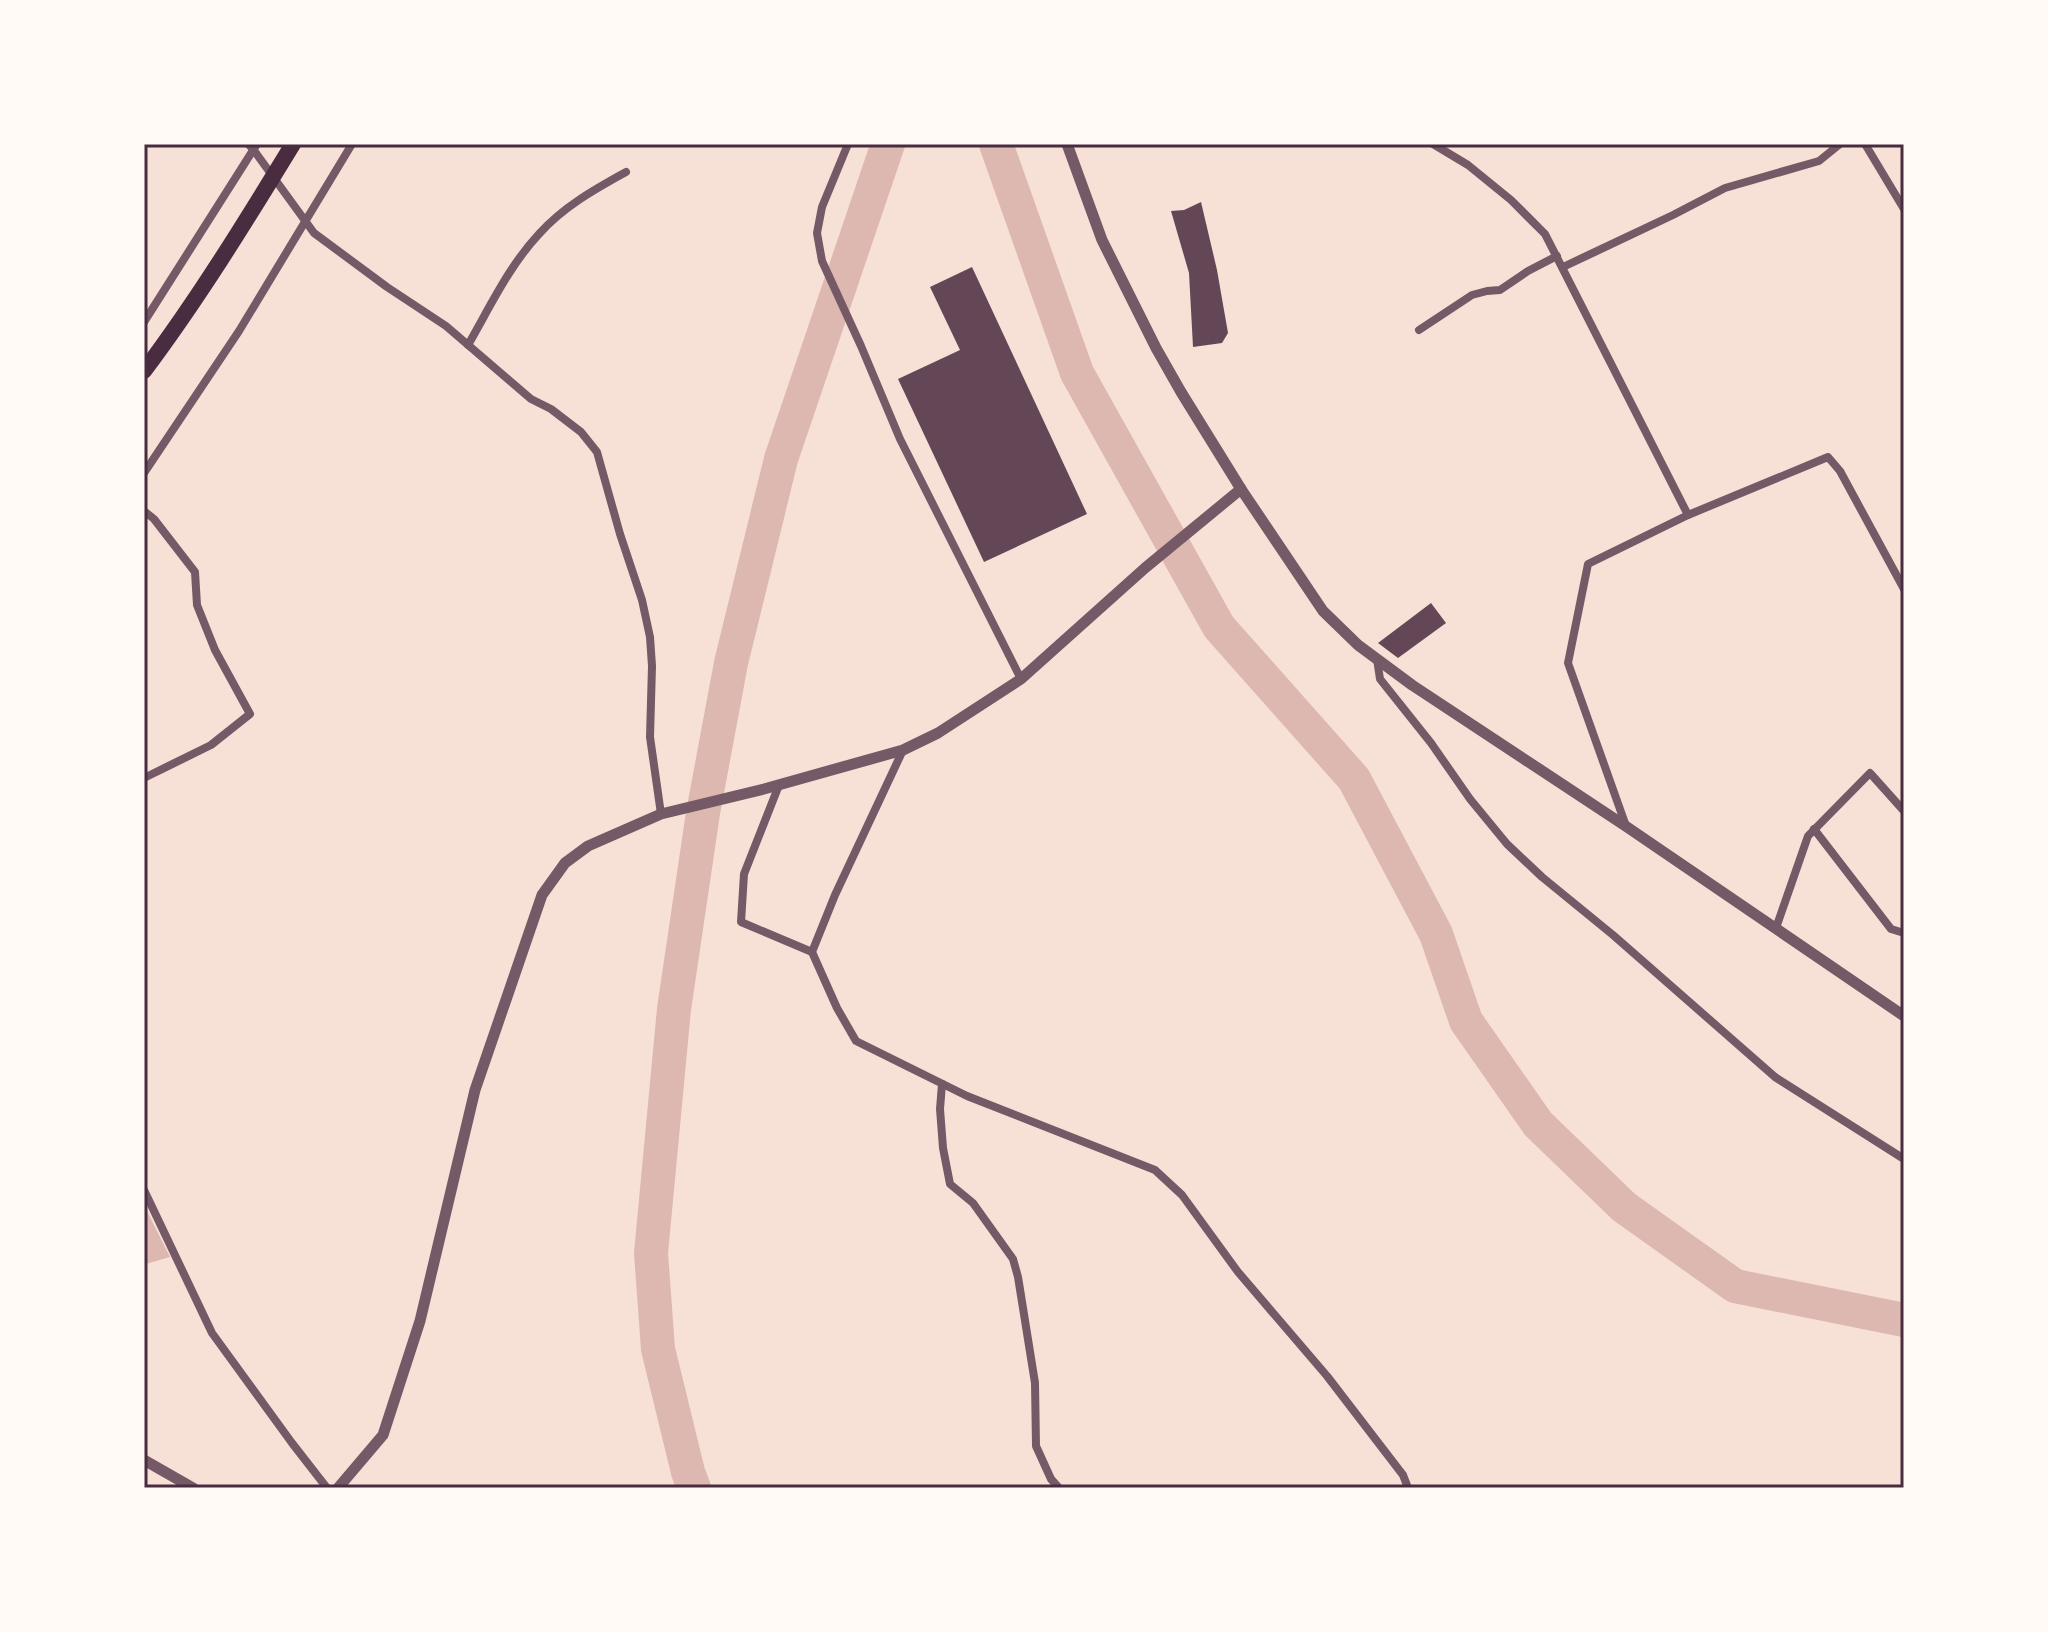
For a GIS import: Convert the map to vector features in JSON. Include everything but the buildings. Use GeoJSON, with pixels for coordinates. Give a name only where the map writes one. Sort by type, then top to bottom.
{"type":"FeatureCollection","features":[{"type":"Feature","properties":{"kind":"highway"},"geometry":{"type":"LineString","coordinates":[[144,371],[249,216],[293,144]]}},
{"type":"Feature","properties":{"kind":"street"},"geometry":{"type":"LineString","coordinates":[[144,473],[239,331],[352,144]]}},
{"type":"Feature","properties":{"kind":"street"},"geometry":{"type":"LineString","coordinates":[[848,144],[822,207],[817,233],[822,261],[900,439],[1021,679]]}},
{"type":"Feature","properties":{"kind":"street"},"geometry":{"type":"LineString","coordinates":[[1067,144],[1102,240],[1149,335],[1241,489],[1323,611],[1358,645],[1412,685],[1904,1016]]}},
{"type":"Feature","properties":{"kind":"street"},"geometry":{"type":"LineString","coordinates":[[1433,144],[1468,165],[1511,200],[1545,234],[1688,515]]}},
{"type":"Feature","properties":{"kind":"street"},"geometry":{"type":"LineString","coordinates":[[1563,267],[1725,188],[1819,161],[1840,144]]}},
{"type":"Feature","properties":{"kind":"street"},"geometry":{"type":"LineString","coordinates":[[1865,144],[1904,209]]}},
{"type":"Feature","properties":{"kind":"street"},"geometry":{"type":"LineString","coordinates":[[144,322],[224,199],[253,146],[314,233],[446,326],[531,399],[551,409],[581,432],[597,452],[642,600],[650,637],[650,737],[661,814]]}},
{"type":"Feature","properties":{"kind":"street"},"geometry":{"type":"LineString","coordinates":[[468,345],[512,269],[540,233],[590,192],[626,172]]}},
{"type":"Feature","properties":{"kind":"street"},"geometry":{"type":"LineString","coordinates":[[1419,330],[1472,295],[1500,290],[1557,256]]}},
{"type":"Feature","properties":{"kind":"street"},"geometry":{"type":"LineString","coordinates":[[1627,827],[1568,663],[1588,564],[1688,515],[1828,457],[1840,471],[1904,589]]}},
{"type":"Feature","properties":{"kind":"street"},"geometry":{"type":"LineString","coordinates":[[338,1488],[383,1435],[420,1321],[475,1090],[542,895],[565,863],[588,846],[661,814],[903,750],[938,733],[1021,679],[1145,568],[1241,489]]}},
{"type":"Feature","properties":{"kind":"street"},"geometry":{"type":"LineString","coordinates":[[144,511],[154,519],[195,572],[197,605],[215,650],[250,714],[211,745],[144,778]]}},
{"type":"Feature","properties":{"kind":"street"},"geometry":{"type":"LineString","coordinates":[[1377,659],[1380,679],[1507,844],[1775,1077],[1904,1159]]}},
{"type":"Feature","properties":{"kind":"street"},"geometry":{"type":"LineString","coordinates":[[812,952],[835,895],[903,750]]}},
{"type":"Feature","properties":{"kind":"street"},"geometry":{"type":"LineString","coordinates":[[1776,928],[1808,836],[1870,773],[1904,811]]}},
{"type":"Feature","properties":{"kind":"street"},"geometry":{"type":"LineString","coordinates":[[779,785],[744,874],[741,922],[812,952],[837,1008],[856,1041],[967,1096],[1155,1170],[1182,1195],[1238,1272],[1327,1376],[1403,1475],[1408,1488]]}},
{"type":"Feature","properties":{"kind":"street"},"geometry":{"type":"LineString","coordinates":[[1814,829],[1891,929],[1904,933]]}},
{"type":"Feature","properties":{"kind":"street"},"geometry":{"type":"LineString","coordinates":[[942,1084],[943,1148],[950,1184],[973,1203],[1013,1259],[1035,1383],[1036,1446],[1051,1479],[1059,1488]]}},
{"type":"Feature","properties":{"kind":"street"},"geometry":{"type":"LineString","coordinates":[[144,1190],[212,1333],[327,1488]]}},
{"type":"Feature","properties":{"kind":"street"},"geometry":{"type":"LineString","coordinates":[[144,1460],[193,1488]]}},
{"type":"Feature","properties":{"kind":"shaded area"},"geometry":{"type":"Polygon","coordinates":[[[144,1205],[170,1257],[146,1264],[144,1263],[144,1205]]]}},
{"type":"Feature","properties":{"kind":"waterway"},"geometry":{"type":"LineString","coordinates":[[694,1488],[658,1349],[651,1253],[674,1009],[703,813],[731,663],[781,459],[888,144]]}},
{"type":"Feature","properties":{"kind":"waterway"},"geometry":{"type":"LineString","coordinates":[[996,144],[1077,373],[1219,627],[1354,779],[1436,934],[1466,1021],[1538,1124],[1624,1207],[1735,1286],[1904,1320]]}}]}
